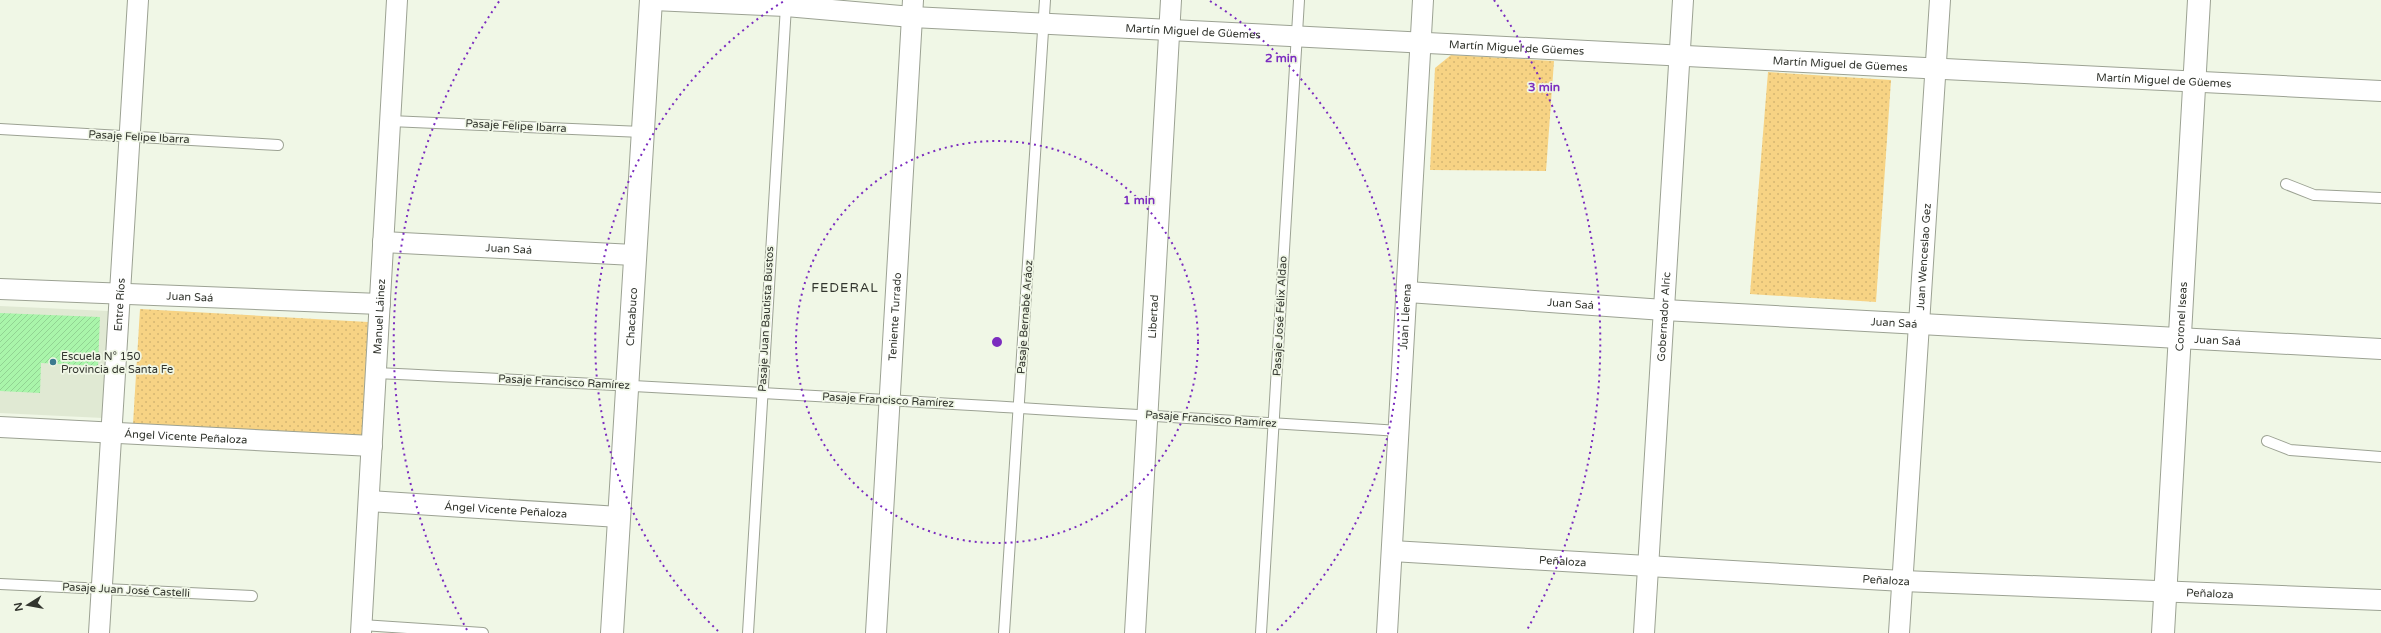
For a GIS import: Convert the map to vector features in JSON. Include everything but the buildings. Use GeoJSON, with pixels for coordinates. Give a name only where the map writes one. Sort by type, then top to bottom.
{"type":"FeatureCollection","features":[{"type":"Feature","properties":{"kind":"main road","name":"Chacabuco"},"geometry":{"type":"LineString","coordinates":[[612,633],[634,255],[652,0]]}},
{"type":"Feature","properties":{"kind":"main road","name":"Coronel Iseas"},"geometry":{"type":"LineString","coordinates":[[2163,633],[2198,0]]}},
{"type":"Feature","properties":{"kind":"street","name":"Entre Ríos"},"geometry":{"type":"LineString","coordinates":[[99,633],[138,0]]}},
{"type":"Feature","properties":{"kind":"street","name":"Manuel Láinez"},"geometry":{"type":"LineString","coordinates":[[362,629],[397,0]]}},
{"type":"Feature","properties":{"kind":"street","name":"Martín Miguel de Güemes"},"geometry":{"type":"LineString","coordinates":[[652,0],[786,6],[912,8],[1044,23],[2381,90]]}},
{"type":"Feature","properties":{"kind":"street","name":"Libertad"},"geometry":{"type":"LineString","coordinates":[[1135,633],[1171,0]]}},
{"type":"Feature","properties":{"kind":"street","name":"Juan Llerena"},"geometry":{"type":"LineString","coordinates":[[1387,633],[1408,292],[1423,0]]}},
{"type":"Feature","properties":{"kind":"street","name":"Gobernador Alric"},"geometry":{"type":"LineString","coordinates":[[1644,633],[1683,0]]}},
{"type":"Feature","properties":{"kind":"street","name":"Juan Wenceslao Gez"},"geometry":{"type":"LineString","coordinates":[[1899,633],[1940,0]]}},
{"type":"Feature","properties":{"kind":"street","name":"Teniente Turrado"},"geometry":{"type":"LineString","coordinates":[[876,633],[912,8]]}},
{"type":"Feature","properties":{"kind":"street","name":"Juan Saá"},"geometry":{"type":"LineString","coordinates":[[383,242],[634,255]]}},
{"type":"Feature","properties":{"kind":"street","name":"Juan Saá"},"geometry":{"type":"LineString","coordinates":[[0,289],[380,304]]}},
{"type":"Feature","properties":{"kind":"street","name":"Juan Saá"},"geometry":{"type":"LineString","coordinates":[[1408,292],[1664,310],[2381,349]]}},
{"type":"Feature","properties":{"kind":"street","name":"Ángel Vicente Peñaloza"},"geometry":{"type":"LineString","coordinates":[[0,427],[372,446]]}},
{"type":"Feature","properties":{"kind":"street","name":"Ángel Vicente Peñaloza"},"geometry":{"type":"LineString","coordinates":[[369,501],[619,517]]}},
{"type":"Feature","properties":{"kind":"street","name":"Peñaloza"},"geometry":{"type":"LineString","coordinates":[[1392,551],[1903,581],[2381,600]]}},
{"type":"Feature","properties":{"kind":"lane","name":"Pasaje Bernabé Aráoz"},"geometry":{"type":"LineString","coordinates":[[1004,633],[1046,0]]}},
{"type":"Feature","properties":{"kind":"lane","name":"Pasaje José Félix Aldao"},"geometry":{"type":"LineString","coordinates":[[1261,633],[1299,0]]}},
{"type":"Feature","properties":{"kind":"lane","name":"Pasaje Juan Bautista Bustos"},"geometry":{"type":"LineString","coordinates":[[748,633],[786,6]]}},
{"type":"Feature","properties":{"kind":"lane","name":"Pasaje Felipe Ibarra"},"geometry":{"type":"LineString","coordinates":[[390,121],[642,132]]}},
{"type":"Feature","properties":{"kind":"lane","name":"Pasaje Felipe Ibarra"},"geometry":{"type":"LineString","coordinates":[[0,129],[278,145]]}},
{"type":"Feature","properties":{"kind":"lane"},"geometry":{"type":"LineString","coordinates":[[2286,184],[2314,195],[2381,198]]}},
{"type":"Feature","properties":{"kind":"lane","name":"Pasaje Francisco Ramírez"},"geometry":{"type":"LineString","coordinates":[[376,373],[627,385],[890,401],[1148,414],[1400,432]]}},
{"type":"Feature","properties":{"kind":"lane"},"geometry":{"type":"LineString","coordinates":[[2267,441],[2290,450],[2381,457]]}},
{"type":"Feature","properties":{"kind":"lane","name":"Pasaje Juan José Castelli"},"geometry":{"type":"LineString","coordinates":[[0,584],[252,596]]}},
{"type":"Feature","properties":{"kind":"lane"},"geometry":{"type":"LineString","coordinates":[[362,629],[483,633]]}},
{"type":"Feature","properties":{"kind":"shaded area"},"geometry":{"type":"Polygon","coordinates":[[[1451,55],[1554,61],[1546,171],[1430,170],[1435,68],[1451,55]]]}},
{"type":"Feature","properties":{"kind":"shaded area"},"geometry":{"type":"Polygon","coordinates":[[[1768,72],[1891,80],[1876,302],[1750,294],[1768,72]]]}},
{"type":"Feature","properties":{"kind":"shaded area","name":"Escuela N° 150 Provincia de Santa Fe"},"geometry":{"type":"Polygon","coordinates":[[[0,306],[108,311],[103,418],[0,413],[0,306]]]}},
{"type":"Feature","properties":{"kind":"shaded area"},"geometry":{"type":"Polygon","coordinates":[[[140,309],[368,322],[362,437],[133,424],[140,309]]]}},
{"type":"Feature","properties":{"kind":"place","name":"Escuela N° 150 Provincia de Santa Fe"},"geometry":{"type":"Point","coordinates":[53,362]}},
{"type":"Feature","properties":{"kind":"district","name":"FEDERAL"},"geometry":{"type":"Point","coordinates":[845,288]}}]}
